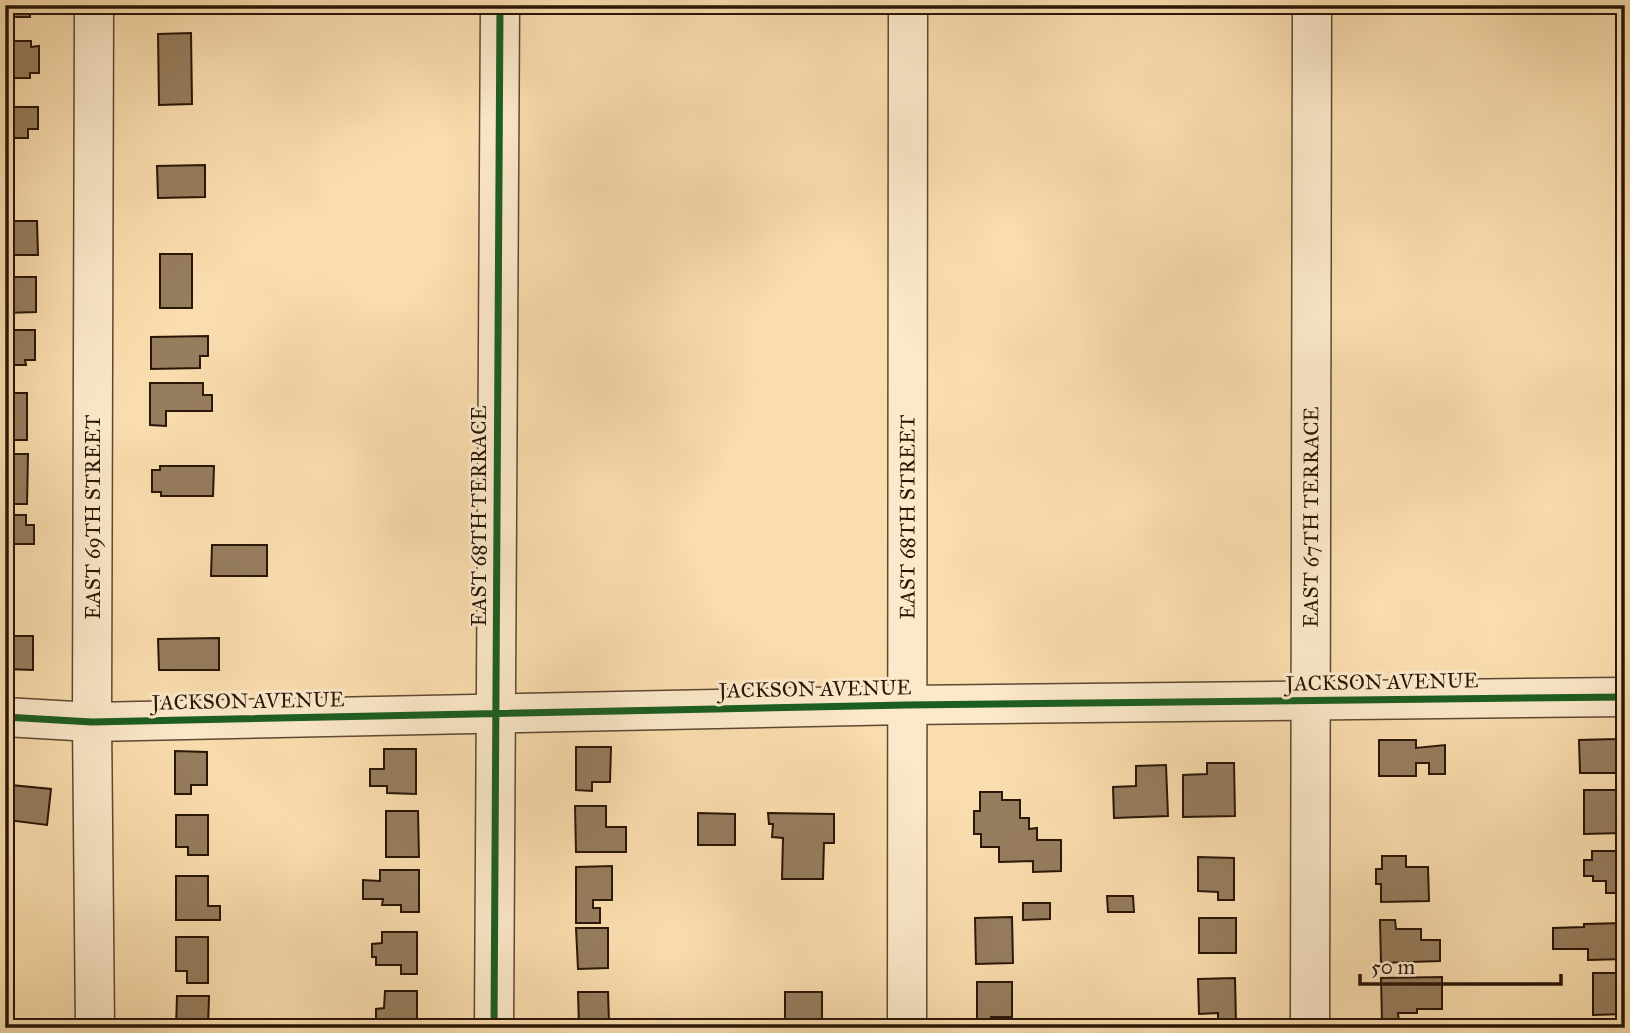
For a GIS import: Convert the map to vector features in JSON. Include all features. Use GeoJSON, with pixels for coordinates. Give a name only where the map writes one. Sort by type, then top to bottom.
{"type":"FeatureCollection","features":[{"type":"Feature","properties":{"kind":"street","name":"EAST 69TH STREET"},"geometry":{"type":"LineString","coordinates":[[94,5],[92,722],[95,1028]]}},
{"type":"Feature","properties":{"kind":"street","name":"EAST 68TH TERRACE"},"geometry":{"type":"LineString","coordinates":[[494,1028],[500,5]]}},
{"type":"Feature","properties":{"kind":"street","name":"EAST 68TH STREET"},"geometry":{"type":"LineString","coordinates":[[907,1028],[908,5]]}},
{"type":"Feature","properties":{"kind":"street","name":"EAST 67TH TERRACE"},"geometry":{"type":"LineString","coordinates":[[1310,1028],[1312,5]]}},
{"type":"Feature","properties":{"kind":"street","name":"JACKSON AVENUE"},"geometry":{"type":"LineString","coordinates":[[5,717],[92,722],[906,705],[1625,697]]}},
{"type":"Feature","properties":{"kind":"building"},"geometry":{"type":"Polygon","coordinates":[[[5,5],[39,5],[39,12],[30,12],[30,17],[5,17],[5,5]]]}},
{"type":"Feature","properties":{"kind":"building"},"geometry":{"type":"Polygon","coordinates":[[[191,33],[192,104],[159,105],[158,34],[191,33]]]}},
{"type":"Feature","properties":{"kind":"building"},"geometry":{"type":"Polygon","coordinates":[[[5,41],[31,41],[31,47],[39,46],[39,73],[30,73],[30,78],[5,78],[5,41]]]}},
{"type":"Feature","properties":{"kind":"building"},"geometry":{"type":"Polygon","coordinates":[[[5,107],[38,107],[38,129],[28,129],[28,138],[5,138],[5,107]]]}},
{"type":"Feature","properties":{"kind":"building"},"geometry":{"type":"Polygon","coordinates":[[[205,165],[205,197],[158,198],[157,166],[205,165]]]}},
{"type":"Feature","properties":{"kind":"building"},"geometry":{"type":"Polygon","coordinates":[[[5,221],[37,221],[38,255],[5,255],[5,221]]]}},
{"type":"Feature","properties":{"kind":"building"},"geometry":{"type":"Polygon","coordinates":[[[160,254],[192,254],[192,308],[160,308],[160,254]]]}},
{"type":"Feature","properties":{"kind":"building"},"geometry":{"type":"Polygon","coordinates":[[[5,277],[36,277],[36,312],[5,313],[5,277]]]}},
{"type":"Feature","properties":{"kind":"building"},"geometry":{"type":"Polygon","coordinates":[[[5,330],[35,330],[35,360],[25,360],[26,365],[5,365],[5,330]]]}},
{"type":"Feature","properties":{"kind":"building"},"geometry":{"type":"Polygon","coordinates":[[[208,336],[208,356],[200,356],[200,368],[151,369],[151,337],[208,336]]]}},
{"type":"Feature","properties":{"kind":"building"},"geometry":{"type":"Polygon","coordinates":[[[150,383],[203,383],[203,395],[212,395],[212,411],[166,411],[166,426],[150,425],[150,383]]]}},
{"type":"Feature","properties":{"kind":"building"},"geometry":{"type":"Polygon","coordinates":[[[5,393],[27,393],[27,440],[5,440],[5,393]]]}},
{"type":"Feature","properties":{"kind":"building"},"geometry":{"type":"Polygon","coordinates":[[[5,454],[28,454],[27,504],[5,504],[5,454]]]}},
{"type":"Feature","properties":{"kind":"building"},"geometry":{"type":"Polygon","coordinates":[[[160,466],[214,466],[213,496],[161,496],[161,492],[152,492],[152,470],[160,470],[160,466]]]}},
{"type":"Feature","properties":{"kind":"building"},"geometry":{"type":"Polygon","coordinates":[[[5,515],[26,515],[26,525],[34,525],[34,544],[5,544],[5,515]]]}},
{"type":"Feature","properties":{"kind":"building"},"geometry":{"type":"Polygon","coordinates":[[[212,545],[267,545],[267,576],[211,576],[212,545]]]}},
{"type":"Feature","properties":{"kind":"building"},"geometry":{"type":"Polygon","coordinates":[[[5,636],[33,636],[33,670],[5,669],[5,636]]]}},
{"type":"Feature","properties":{"kind":"building"},"geometry":{"type":"Polygon","coordinates":[[[219,638],[219,670],[159,670],[158,639],[219,638]]]}},
{"type":"Feature","properties":{"kind":"building"},"geometry":{"type":"Polygon","coordinates":[[[1625,733],[1625,773],[1580,773],[1579,740],[1616,739],[1616,734],[1625,733]]]}},
{"type":"Feature","properties":{"kind":"building"},"geometry":{"type":"Polygon","coordinates":[[[1379,740],[1416,740],[1416,748],[1445,745],[1445,774],[1429,774],[1429,763],[1416,763],[1416,776],[1379,776],[1379,740]]]}},
{"type":"Feature","properties":{"kind":"building"},"geometry":{"type":"Polygon","coordinates":[[[576,747],[611,747],[610,782],[592,782],[592,791],[576,790],[576,747]]]}},
{"type":"Feature","properties":{"kind":"building"},"geometry":{"type":"Polygon","coordinates":[[[384,749],[416,749],[416,794],[387,793],[387,786],[370,786],[370,769],[384,769],[384,749]]]}},
{"type":"Feature","properties":{"kind":"building"},"geometry":{"type":"Polygon","coordinates":[[[175,751],[207,752],[207,785],[191,785],[191,794],[175,794],[175,751]]]}},
{"type":"Feature","properties":{"kind":"building"},"geometry":{"type":"Polygon","coordinates":[[[1207,763],[1234,763],[1235,816],[1183,817],[1183,775],[1207,774],[1207,763]]]}},
{"type":"Feature","properties":{"kind":"building"},"geometry":{"type":"Polygon","coordinates":[[[1166,765],[1168,816],[1114,818],[1113,787],[1136,786],[1136,766],[1166,765]]]}},
{"type":"Feature","properties":{"kind":"building"},"geometry":{"type":"Polygon","coordinates":[[[11,785],[51,789],[47,825],[7,820],[11,785]]]}},
{"type":"Feature","properties":{"kind":"building"},"geometry":{"type":"Polygon","coordinates":[[[1584,790],[1625,790],[1625,840],[1622,840],[1622,833],[1584,834],[1584,790]]]}},
{"type":"Feature","properties":{"kind":"building"},"geometry":{"type":"Polygon","coordinates":[[[980,792],[1002,792],[1002,800],[1020,800],[1020,818],[1029,818],[1029,829],[1037,828],[1037,840],[1061,840],[1061,871],[1033,872],[1033,861],[999,862],[999,847],[981,847],[981,834],[974,834],[974,811],[980,811],[980,792]]]}},
{"type":"Feature","properties":{"kind":"building"},"geometry":{"type":"Polygon","coordinates":[[[575,806],[606,806],[606,827],[626,827],[626,852],[576,852],[575,806]]]}},
{"type":"Feature","properties":{"kind":"building"},"geometry":{"type":"Polygon","coordinates":[[[386,811],[418,811],[419,857],[386,857],[386,811]]]}},
{"type":"Feature","properties":{"kind":"building"},"geometry":{"type":"Polygon","coordinates":[[[698,813],[735,814],[735,845],[698,845],[698,813]]]}},
{"type":"Feature","properties":{"kind":"building"},"geometry":{"type":"Polygon","coordinates":[[[768,813],[834,814],[834,843],[824,843],[823,879],[782,879],[783,838],[772,837],[773,824],[769,824],[768,813]]]}},
{"type":"Feature","properties":{"kind":"building"},"geometry":{"type":"Polygon","coordinates":[[[176,815],[208,815],[208,855],[188,855],[188,847],[176,847],[176,815]]]}},
{"type":"Feature","properties":{"kind":"building"},"geometry":{"type":"Polygon","coordinates":[[[1592,851],[1625,851],[1625,893],[1606,893],[1606,881],[1593,881],[1593,876],[1584,876],[1584,860],[1592,860],[1592,851]]]}},
{"type":"Feature","properties":{"kind":"building"},"geometry":{"type":"Polygon","coordinates":[[[1382,856],[1406,856],[1406,867],[1428,867],[1429,901],[1381,902],[1381,884],[1376,884],[1376,869],[1382,869],[1382,856]]]}},
{"type":"Feature","properties":{"kind":"building"},"geometry":{"type":"Polygon","coordinates":[[[1198,857],[1234,858],[1234,900],[1218,900],[1218,892],[1198,891],[1198,857]]]}},
{"type":"Feature","properties":{"kind":"building"},"geometry":{"type":"Polygon","coordinates":[[[612,866],[612,900],[593,900],[593,908],[600,908],[600,923],[576,923],[576,867],[612,866]]]}},
{"type":"Feature","properties":{"kind":"building"},"geometry":{"type":"Polygon","coordinates":[[[380,870],[419,870],[419,912],[401,912],[401,905],[382,905],[383,899],[363,899],[363,880],[380,881],[380,870]]]}},
{"type":"Feature","properties":{"kind":"building"},"geometry":{"type":"Polygon","coordinates":[[[176,876],[208,876],[208,906],[220,906],[220,920],[176,920],[176,876]]]}},
{"type":"Feature","properties":{"kind":"building"},"geometry":{"type":"Polygon","coordinates":[[[1107,896],[1133,896],[1134,912],[1108,912],[1107,896]]]}},
{"type":"Feature","properties":{"kind":"building"},"geometry":{"type":"Polygon","coordinates":[[[1023,903],[1050,903],[1050,919],[1023,920],[1023,903]]]}},
{"type":"Feature","properties":{"kind":"building"},"geometry":{"type":"Polygon","coordinates":[[[1012,917],[1013,963],[976,964],[975,918],[1012,917]]]}},
{"type":"Feature","properties":{"kind":"building"},"geometry":{"type":"Polygon","coordinates":[[[1199,918],[1236,918],[1236,953],[1199,953],[1199,918]]]}},
{"type":"Feature","properties":{"kind":"building"},"geometry":{"type":"Polygon","coordinates":[[[1380,920],[1395,920],[1396,929],[1421,929],[1421,940],[1440,940],[1440,961],[1381,963],[1380,920]]]}},
{"type":"Feature","properties":{"kind":"building"},"geometry":{"type":"Polygon","coordinates":[[[1625,923],[1625,959],[1588,960],[1588,949],[1553,949],[1553,928],[1625,923]]]}},
{"type":"Feature","properties":{"kind":"building"},"geometry":{"type":"Polygon","coordinates":[[[576,928],[608,928],[608,968],[578,969],[576,928]]]}},
{"type":"Feature","properties":{"kind":"building"},"geometry":{"type":"Polygon","coordinates":[[[382,932],[417,932],[417,974],[401,974],[401,965],[376,965],[376,957],[372,957],[372,944],[382,943],[382,932]]]}},
{"type":"Feature","properties":{"kind":"building"},"geometry":{"type":"Polygon","coordinates":[[[176,937],[208,937],[208,983],[187,983],[187,971],[176,971],[176,937]]]}},
{"type":"Feature","properties":{"kind":"building"},"geometry":{"type":"Polygon","coordinates":[[[1593,973],[1625,973],[1625,1014],[1593,1015],[1593,973]]]}},
{"type":"Feature","properties":{"kind":"building"},"geometry":{"type":"Polygon","coordinates":[[[1442,977],[1442,1009],[1417,1009],[1417,1013],[1398,1013],[1399,1022],[1382,1022],[1381,978],[1442,977]]]}},
{"type":"Feature","properties":{"kind":"building"},"geometry":{"type":"Polygon","coordinates":[[[1235,978],[1236,1023],[1218,1024],[1218,1013],[1199,1014],[1198,979],[1235,978]]]}},
{"type":"Feature","properties":{"kind":"building"},"geometry":{"type":"Polygon","coordinates":[[[977,982],[1012,982],[1012,1017],[991,1017],[991,1027],[977,1027],[977,982]]]}},
{"type":"Feature","properties":{"kind":"building"},"geometry":{"type":"Polygon","coordinates":[[[385,991],[417,991],[417,1024],[423,1024],[423,1028],[385,1028],[385,1021],[376,1021],[376,1009],[384,1008],[385,991]]]}},
{"type":"Feature","properties":{"kind":"building"},"geometry":{"type":"Polygon","coordinates":[[[578,992],[608,992],[609,1022],[603,1022],[603,1028],[579,1028],[578,992]]]}},
{"type":"Feature","properties":{"kind":"building"},"geometry":{"type":"Polygon","coordinates":[[[785,992],[822,992],[822,1028],[785,1027],[785,992]]]}},
{"type":"Feature","properties":{"kind":"building"},"geometry":{"type":"Polygon","coordinates":[[[177,996],[209,996],[208,1028],[176,1028],[177,996]]]}},
{"type":"Feature","properties":{"kind":"building"},"geometry":{"type":"Polygon","coordinates":[[[1111,1019],[1136,1019],[1136,1028],[1111,1028],[1111,1019]]]}},
{"type":"Feature","properties":{"kind":"cycle path"},"geometry":{"type":"LineString","coordinates":[[494,1028],[500,5]]}},
{"type":"Feature","properties":{"kind":"cycle path"},"geometry":{"type":"LineString","coordinates":[[5,717],[92,722],[906,705],[1625,697]]}}]}
